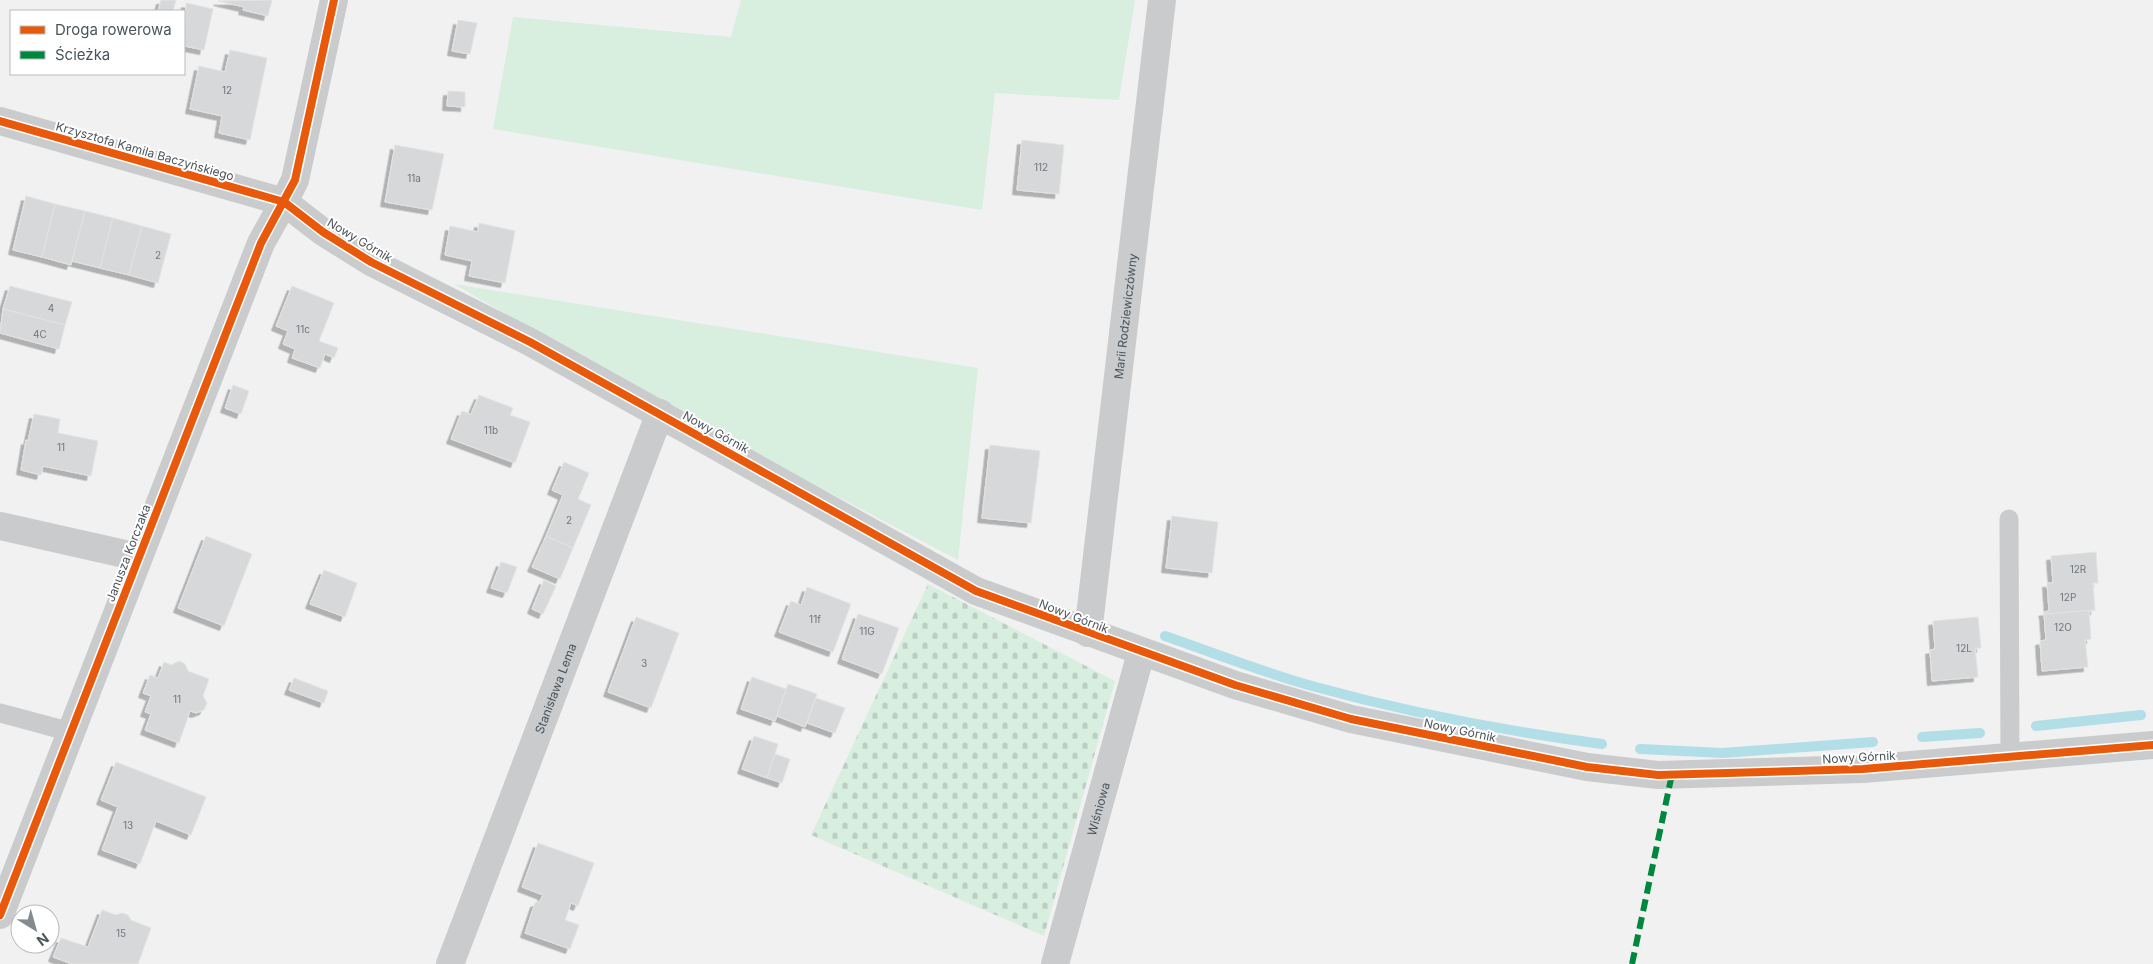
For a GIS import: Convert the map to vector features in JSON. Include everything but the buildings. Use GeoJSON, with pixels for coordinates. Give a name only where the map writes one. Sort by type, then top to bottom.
{"type":"FeatureCollection","features":[{"type":"Feature","properties":{"kind":"street"},"geometry":{"type":"LineString","coordinates":[[284,202],[296,180],[334,0]]}},
{"type":"Feature","properties":{"kind":"street","name":"Marii Rodziewiczówny"},"geometry":{"type":"LineString","coordinates":[[1088,633],[1162,0]]}},
{"type":"Feature","properties":{"kind":"street","name":"Krzysztofa Kamila Baczyńskiego"},"geometry":{"type":"LineString","coordinates":[[0,122],[284,202]]}},
{"type":"Feature","properties":{"kind":"street","name":"Nowy Górnik"},"geometry":{"type":"LineString","coordinates":[[284,202],[323,232],[371,262],[530,342],[976,591],[1141,653],[1235,685],[1351,719],[1587,767],[1658,775],[1863,770],[2153,745]]}},
{"type":"Feature","properties":{"kind":"street","name":"Janusza Korczaka"},"geometry":{"type":"LineString","coordinates":[[0,915],[260,243],[284,202]]}},
{"type":"Feature","properties":{"kind":"street","name":"Stanisława Lema"},"geometry":{"type":"LineString","coordinates":[[450,964],[660,413]]}},
{"type":"Feature","properties":{"kind":"street"},"geometry":{"type":"LineString","coordinates":[[0,526],[138,558]]}},
{"type":"Feature","properties":{"kind":"street","name":"Wiśniowa"},"geometry":{"type":"LineString","coordinates":[[1055,964],[1141,653]]}},
{"type":"Feature","properties":{"kind":"lane"},"geometry":{"type":"LineString","coordinates":[[2009,519],[2010,758]]}},
{"type":"Feature","properties":{"kind":"lane"},"geometry":{"type":"LineString","coordinates":[[0,713],[70,732]]}},
{"type":"Feature","properties":{"kind":"green space"},"geometry":{"type":"Polygon","coordinates":[[[741,0],[1135,0],[1119,100],[995,93],[982,210],[493,129],[513,17],[731,37],[741,0]]]}},
{"type":"Feature","properties":{"kind":"green space"},"geometry":{"type":"Polygon","coordinates":[[[454,284],[978,368],[958,560],[655,401],[454,284]]]}},
{"type":"Feature","properties":{"kind":"green space"},"geometry":{"type":"Polygon","coordinates":[[[928,584],[1115,681],[1044,936],[811,835],[928,584]]]}},
{"type":"Feature","properties":{"kind":"waterway"},"geometry":{"type":"LineString","coordinates":[[1165,636],[1275,675],[1383,704],[1456,720],[1602,744]]}},
{"type":"Feature","properties":{"kind":"waterway"},"geometry":{"type":"LineString","coordinates":[[2036,726],[2141,715]]}},
{"type":"Feature","properties":{"kind":"waterway"},"geometry":{"type":"LineString","coordinates":[[1922,737],[1980,733]]}},
{"type":"Feature","properties":{"kind":"waterway"},"geometry":{"type":"LineString","coordinates":[[1640,749],[1723,753],[1873,742]]}},
{"type":"Feature","properties":{"kind":"marked path"},"geometry":{"type":"LineString","coordinates":[[1632,964],[1672,774]]}},
{"type":"Feature","properties":{"kind":"cycle path"},"geometry":{"type":"LineString","coordinates":[[0,915],[261,243],[295,180],[334,0]]}},
{"type":"Feature","properties":{"kind":"cycle path"},"geometry":{"type":"LineString","coordinates":[[0,121],[284,202],[323,232],[371,262],[530,342],[976,591],[1235,685],[1351,719],[1587,767],[1658,775],[1863,769],[2153,745]]}}]}
